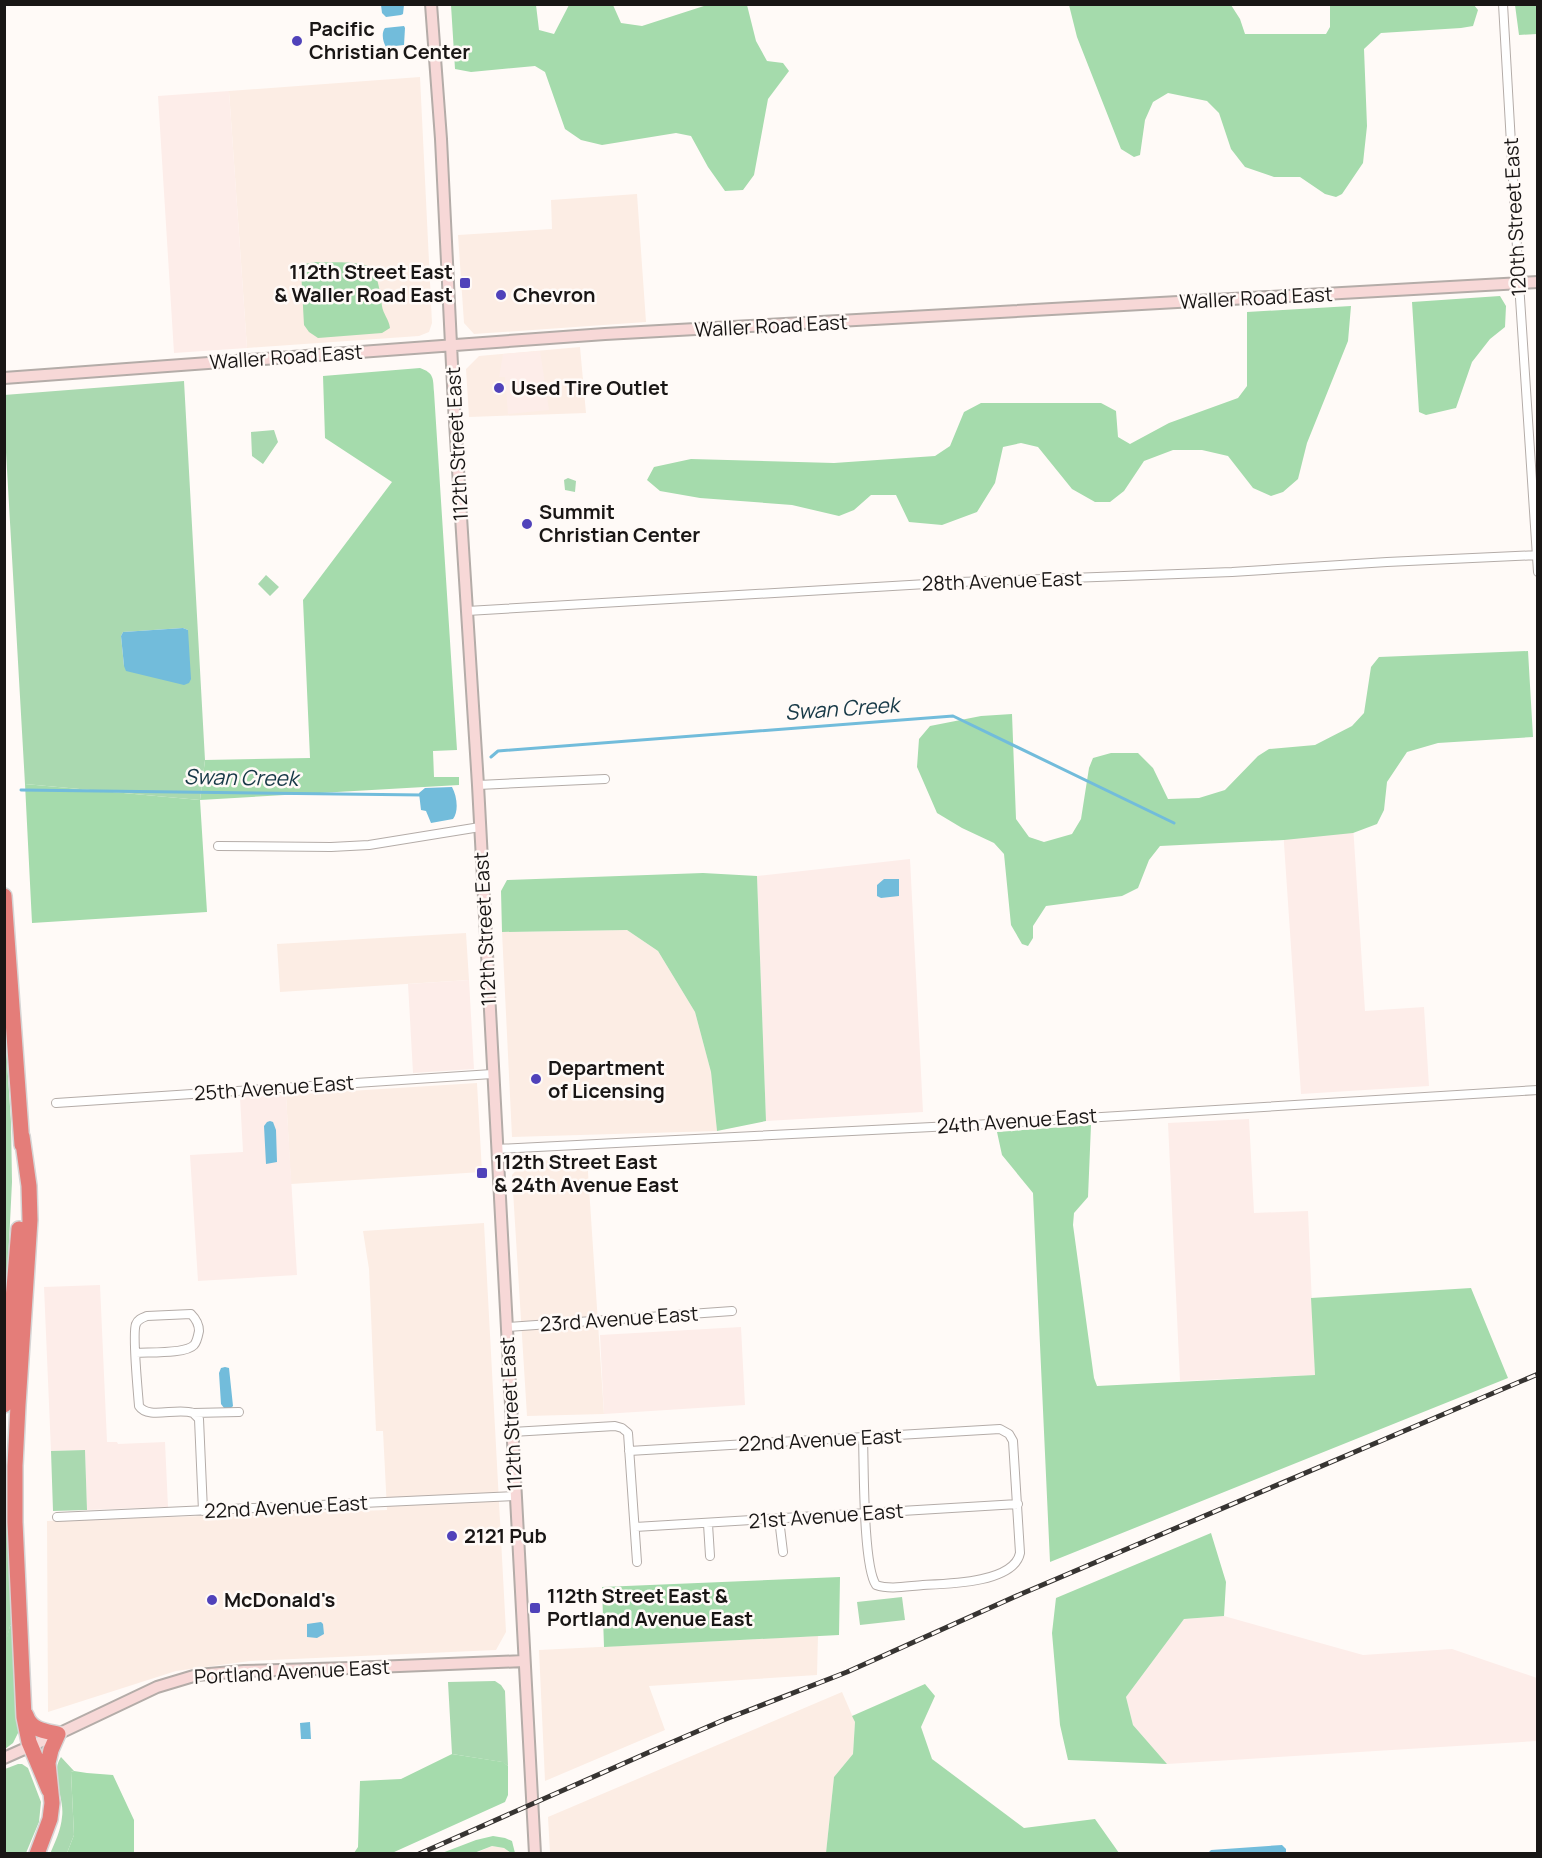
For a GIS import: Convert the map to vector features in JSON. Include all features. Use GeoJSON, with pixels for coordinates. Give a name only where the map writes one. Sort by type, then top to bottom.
{"type":"FeatureCollection","features":[{"type":"Feature","properties":{"kind":"highway"},"geometry":{"type":"LineString","coordinates":[[4,896],[21,1136],[21,1209],[4,1406]]}},
{"type":"Feature","properties":{"kind":"highway"},"geometry":{"type":"LineString","coordinates":[[21,1136],[29,1186],[30,1220],[15,1466],[22,1695],[31,1746],[52,1803],[50,1819],[37,1854]]}},
{"type":"Feature","properties":{"kind":"highway"},"geometry":{"type":"LineString","coordinates":[[22,1695],[30,1724],[40,1730],[58,1734],[48,1763],[49,1790]]}},
{"type":"Feature","properties":{"kind":"main road","name":"112th Street East"},"geometry":{"type":"LineString","coordinates":[[431,4],[478,785],[535,1854]]}},
{"type":"Feature","properties":{"kind":"main road","name":"Waller Road East"},"geometry":{"type":"LineString","coordinates":[[4,378],[451,344],[1538,282]]}},
{"type":"Feature","properties":{"kind":"main road","name":"Portland Avenue East"},"geometry":{"type":"LineString","coordinates":[[4,1758],[157,1687],[196,1675],[244,1671],[524,1661]]}},
{"type":"Feature","properties":{"kind":"street","name":"120th Street East"},"geometry":{"type":"LineString","coordinates":[[1503,4],[1538,572]]}},
{"type":"Feature","properties":{"kind":"street","name":"28th Avenue East"},"geometry":{"type":"LineString","coordinates":[[467,611],[960,582],[1232,572],[1537,555]]}},
{"type":"Feature","properties":{"kind":"street"},"geometry":{"type":"LineString","coordinates":[[478,785],[605,779]]}},
{"type":"Feature","properties":{"kind":"street"},"geometry":{"type":"LineString","coordinates":[[218,846],[369,845],[480,827]]}},
{"type":"Feature","properties":{"kind":"street","name":"25th Avenue East"},"geometry":{"type":"LineString","coordinates":[[56,1103],[492,1074]]}},
{"type":"Feature","properties":{"kind":"street","name":"24th Avenue East"},"geometry":{"type":"LineString","coordinates":[[497,1149],[965,1125],[1538,1090]]}},
{"type":"Feature","properties":{"kind":"street","name":"23rd Avenue East"},"geometry":{"type":"LineString","coordinates":[[507,1327],[732,1311]]}},
{"type":"Feature","properties":{"kind":"street"},"geometry":{"type":"LineString","coordinates":[[136,1353],[187,1349],[196,1343],[199,1329],[195,1318],[187,1313],[147,1316],[141,1318],[136,1324],[135,1328],[136,1353],[139,1406],[147,1413],[239,1412]]}},
{"type":"Feature","properties":{"kind":"street"},"geometry":{"type":"LineString","coordinates":[[193,1413],[199,1419],[203,1511]]}},
{"type":"Feature","properties":{"kind":"street"},"geometry":{"type":"LineString","coordinates":[[512,1432],[615,1426],[625,1431],[629,1436],[637,1562]]}},
{"type":"Feature","properties":{"kind":"street","name":"22nd Avenue East"},"geometry":{"type":"LineString","coordinates":[[629,1451],[1000,1429],[1009,1434],[1013,1441],[1017,1504]]}},
{"type":"Feature","properties":{"kind":"street"},"geometry":{"type":"LineString","coordinates":[[863,1437],[866,1514],[871,1570],[876,1585],[905,1587],[978,1582],[1004,1571],[1020,1557],[1017,1504]]}},
{"type":"Feature","properties":{"kind":"street","name":"22nd Avenue East"},"geometry":{"type":"LineString","coordinates":[[57,1517],[515,1496]]}},
{"type":"Feature","properties":{"kind":"street","name":"21st Avenue East"},"geometry":{"type":"LineString","coordinates":[[635,1527],[1017,1504]]}},
{"type":"Feature","properties":{"kind":"street"},"geometry":{"type":"LineString","coordinates":[[779,1519],[783,1552]]}},
{"type":"Feature","properties":{"kind":"street"},"geometry":{"type":"LineString","coordinates":[[708,1524],[710,1556]]}},
{"type":"Feature","properties":{"kind":"shaded area"},"geometry":{"type":"Polygon","coordinates":[[[420,77],[432,323],[429,332],[419,336],[247,348],[229,91],[420,77]]]}},
{"type":"Feature","properties":{"kind":"shaded area"},"geometry":{"type":"Polygon","coordinates":[[[229,91],[247,348],[174,353],[158,96],[229,91]]]}},
{"type":"Feature","properties":{"kind":"shaded area"},"geometry":{"type":"Polygon","coordinates":[[[637,194],[646,322],[474,334],[464,323],[458,235],[552,229],[551,200],[637,194]]]}},
{"type":"Feature","properties":{"kind":"shaded area"},"geometry":{"type":"Polygon","coordinates":[[[580,347],[586,413],[469,417],[466,369],[479,356],[580,347]]]}},
{"type":"Feature","properties":{"kind":"shaded area"},"geometry":{"type":"Polygon","coordinates":[[[540,351],[549,410],[508,414],[505,377],[499,377],[503,354],[540,351]]]}},
{"type":"Feature","properties":{"kind":"shaded area"},"geometry":{"type":"Polygon","coordinates":[[[1353,825],[1365,1011],[1424,1007],[1429,1086],[1301,1094],[1283,829],[1353,825]]]}},
{"type":"Feature","properties":{"kind":"shaded area"},"geometry":{"type":"Polygon","coordinates":[[[910,859],[923,1112],[766,1121],[757,876],[910,859]]]}},
{"type":"Feature","properties":{"kind":"shaded area"},"geometry":{"type":"Polygon","coordinates":[[[627,930],[658,951],[695,1012],[711,1072],[717,1131],[512,1137],[502,932],[627,930]]]}},
{"type":"Feature","properties":{"kind":"shaded area"},"geometry":{"type":"Polygon","coordinates":[[[466,933],[469,980],[280,992],[277,944],[466,933]]]}},
{"type":"Feature","properties":{"kind":"shaded area"},"geometry":{"type":"Polygon","coordinates":[[[469,980],[474,1069],[413,1073],[408,984],[469,980]]]}},
{"type":"Feature","properties":{"kind":"shaded area"},"geometry":{"type":"Polygon","coordinates":[[[477,1083],[482,1172],[291,1184],[286,1095],[477,1083]]]}},
{"type":"Feature","properties":{"kind":"shaded area"},"geometry":{"type":"Polygon","coordinates":[[[286,1095],[297,1275],[198,1281],[190,1155],[243,1152],[240,1097],[286,1095]]]}},
{"type":"Feature","properties":{"kind":"shaded area"},"geometry":{"type":"Polygon","coordinates":[[[1249,1119],[1254,1213],[1308,1211],[1315,1375],[1180,1381],[1168,1123],[1249,1119]]]}},
{"type":"Feature","properties":{"kind":"shaded area"},"geometry":{"type":"Polygon","coordinates":[[[587,1157],[604,1414],[527,1416],[512,1175],[523,1162],[587,1157]]]}},
{"type":"Feature","properties":{"kind":"shaded area"},"geometry":{"type":"Polygon","coordinates":[[[484,1223],[506,1632],[496,1650],[250,1661],[176,1671],[48,1712],[47,1521],[387,1510],[383,1431],[376,1431],[369,1269],[363,1231],[484,1223]]]}},
{"type":"Feature","properties":{"kind":"shaded area"},"geometry":{"type":"Polygon","coordinates":[[[100,1285],[107,1442],[118,1444],[165,1442],[168,1507],[87,1510],[85,1450],[51,1451],[44,1287],[100,1285]]]}},
{"type":"Feature","properties":{"kind":"shaded area"},"geometry":{"type":"Polygon","coordinates":[[[741,1327],[745,1405],[604,1414],[600,1335],[741,1327]]]}},
{"type":"Feature","properties":{"kind":"shaded area"},"geometry":{"type":"Polygon","coordinates":[[[1224,1616],[1363,1655],[1452,1649],[1537,1678],[1537,1741],[1167,1764],[1133,1725],[1126,1697],[1184,1619],[1224,1616]]]}},
{"type":"Feature","properties":{"kind":"shaded area"},"geometry":{"type":"Polygon","coordinates":[[[818,1636],[817,1675],[649,1686],[665,1730],[545,1781],[539,1650],[818,1636]]]}},
{"type":"Feature","properties":{"kind":"shaded area"},"geometry":{"type":"Polygon","coordinates":[[[842,1692],[855,1722],[853,1754],[834,1777],[826,1853],[550,1853],[548,1817],[842,1692]]]}},
{"type":"Feature","properties":{"kind":"shaded area"},"geometry":{"type":"Polygon","coordinates":[[[492,1846],[504,1848],[511,1853],[474,1854],[492,1846]]]}},
{"type":"Feature","properties":{"kind":"green space"},"geometry":{"type":"Polygon","coordinates":[[[451,5],[536,5],[539,30],[554,34],[569,5],[613,5],[621,23],[642,26],[707,5],[747,5],[756,41],[767,61],[783,63],[789,71],[768,99],[754,175],[743,190],[725,191],[708,167],[691,136],[676,133],[602,145],[581,140],[565,129],[545,72],[535,66],[471,72],[455,69],[451,5]]]}},
{"type":"Feature","properties":{"kind":"green space"},"geometry":{"type":"Polygon","coordinates":[[[1069,5],[1231,5],[1240,19],[1245,34],[1326,34],[1330,27],[1330,5],[1474,5],[1478,10],[1473,26],[1381,33],[1364,49],[1367,126],[1363,163],[1342,194],[1336,197],[1325,194],[1300,177],[1274,177],[1245,167],[1231,149],[1219,113],[1207,101],[1168,93],[1153,102],[1145,120],[1140,155],[1134,157],[1121,149],[1077,37],[1069,5]]]}},
{"type":"Feature","properties":{"kind":"green space"},"geometry":{"type":"Polygon","coordinates":[[[1515,5],[1537,5],[1537,34],[1519,35],[1515,5]]]}},
{"type":"Feature","properties":{"kind":"green space"},"geometry":{"type":"Polygon","coordinates":[[[316,262],[362,264],[372,269],[378,282],[383,309],[390,328],[382,333],[318,338],[309,332],[304,325],[301,270],[304,264],[316,262]]]}},
{"type":"Feature","properties":{"kind":"green space"},"geometry":{"type":"Polygon","coordinates":[[[1500,296],[1506,306],[1505,327],[1490,339],[1472,362],[1456,408],[1426,415],[1419,412],[1412,302],[1500,296]]]}},
{"type":"Feature","properties":{"kind":"green space"},"geometry":{"type":"Polygon","coordinates":[[[1351,306],[1348,341],[1307,443],[1298,479],[1283,492],[1271,496],[1253,488],[1228,456],[1202,450],[1173,450],[1144,461],[1124,491],[1110,502],[1095,502],[1072,489],[1038,447],[1021,443],[1003,447],[995,483],[977,512],[942,525],[909,522],[896,495],[871,495],[854,510],[839,516],[792,505],[700,498],[660,491],[647,480],[654,467],[691,459],[834,463],[935,456],[950,446],[964,412],[981,403],[1101,403],[1116,411],[1118,437],[1130,444],[1169,423],[1238,398],[1247,386],[1247,312],[1351,306]]]}},
{"type":"Feature","properties":{"kind":"green space"},"geometry":{"type":"Polygon","coordinates":[[[420,368],[425,370],[432,377],[433,383],[457,750],[433,751],[434,777],[459,777],[459,785],[200,800],[205,760],[310,758],[303,600],[392,482],[325,438],[323,376],[420,368]]]}},
{"type":"Feature","properties":{"kind":"green space"},"geometry":{"type":"Polygon","coordinates":[[[184,381],[205,760],[200,800],[25,784],[4,395],[184,381]],[[183,628],[123,632],[121,636],[124,666],[188,630],[183,628]]]}},
{"type":"Feature","properties":{"kind":"green space"},"geometry":{"type":"Polygon","coordinates":[[[274,430],[278,442],[263,464],[252,456],[251,432],[274,430]]]}},
{"type":"Feature","properties":{"kind":"green space"},"geometry":{"type":"Polygon","coordinates":[[[568,478],[576,481],[575,492],[565,490],[564,480],[568,478]]]}},
{"type":"Feature","properties":{"kind":"green space"},"geometry":{"type":"Polygon","coordinates":[[[266,575],[279,587],[270,596],[258,584],[266,575]]]}},
{"type":"Feature","properties":{"kind":"green space"},"geometry":{"type":"Polygon","coordinates":[[[1528,651],[1533,737],[1438,743],[1407,752],[1387,782],[1384,810],[1377,824],[1353,833],[1284,840],[1160,846],[1149,860],[1138,888],[1122,896],[1046,906],[1033,926],[1033,938],[1028,946],[1022,944],[1011,925],[1004,854],[994,843],[937,813],[917,767],[919,739],[930,726],[981,716],[1012,714],[1016,819],[1029,837],[1044,842],[1072,834],[1081,819],[1089,768],[1093,758],[1111,753],[1138,753],[1153,768],[1168,799],[1199,798],[1225,790],[1258,756],[1269,749],[1315,745],[1352,726],[1364,713],[1371,667],[1379,657],[1528,651]]]}},
{"type":"Feature","properties":{"kind":"green space"},"geometry":{"type":"Polygon","coordinates":[[[25,784],[200,800],[207,912],[32,923],[25,784]]]}},
{"type":"Feature","properties":{"kind":"green space"},"geometry":{"type":"Polygon","coordinates":[[[703,873],[757,876],[766,1121],[717,1131],[711,1072],[695,1012],[658,951],[627,930],[502,932],[501,891],[507,880],[703,873]]]}},
{"type":"Feature","properties":{"kind":"green space"},"geometry":{"type":"Polygon","coordinates":[[[4,1015],[11,1122],[12,1182],[5,1323],[4,1015]]]}},
{"type":"Feature","properties":{"kind":"green space"},"geometry":{"type":"Polygon","coordinates":[[[1091,1125],[1088,1197],[1074,1213],[1073,1225],[1097,1386],[1315,1375],[1311,1298],[1471,1288],[1508,1378],[1050,1562],[1033,1193],[1002,1155],[997,1132],[1091,1125]]]}},
{"type":"Feature","properties":{"kind":"green space"},"geometry":{"type":"Polygon","coordinates":[[[85,1450],[87,1510],[53,1511],[51,1451],[85,1450]]]}},
{"type":"Feature","properties":{"kind":"green space"},"geometry":{"type":"Polygon","coordinates":[[[7,1507],[12,1624],[5,1648],[4,1531],[7,1507]]]}},
{"type":"Feature","properties":{"kind":"green space"},"geometry":{"type":"Polygon","coordinates":[[[1211,1533],[1226,1582],[1224,1616],[1184,1619],[1126,1697],[1133,1725],[1167,1764],[1068,1760],[1060,1725],[1052,1633],[1056,1598],[1211,1533]]]}},
{"type":"Feature","properties":{"kind":"green space"},"geometry":{"type":"Polygon","coordinates":[[[840,1577],[839,1635],[604,1647],[602,1587],[840,1577]]]}},
{"type":"Feature","properties":{"kind":"green space"},"geometry":{"type":"Polygon","coordinates":[[[902,1597],[905,1620],[860,1625],[857,1602],[902,1597]]]}},
{"type":"Feature","properties":{"kind":"green space"},"geometry":{"type":"Polygon","coordinates":[[[12,1624],[19,1731],[13,1743],[5,1749],[4,1648],[12,1624]]]}},
{"type":"Feature","properties":{"kind":"green space"},"geometry":{"type":"Polygon","coordinates":[[[495,1681],[505,1691],[508,1766],[502,1762],[452,1754],[448,1682],[495,1681]]]}},
{"type":"Feature","properties":{"kind":"green space"},"geometry":{"type":"Polygon","coordinates":[[[925,1684],[935,1696],[921,1727],[932,1759],[1024,1828],[1095,1819],[1119,1853],[826,1853],[834,1777],[853,1754],[855,1722],[852,1716],[925,1684]]]}},
{"type":"Feature","properties":{"kind":"green space"},"geometry":{"type":"Polygon","coordinates":[[[452,1754],[503,1762],[508,1766],[508,1795],[505,1802],[392,1853],[354,1853],[358,1847],[360,1781],[401,1779],[452,1754]]]}},
{"type":"Feature","properties":{"kind":"green space"},"geometry":{"type":"Polygon","coordinates":[[[61,1757],[74,1771],[71,1772],[74,1835],[67,1853],[50,1854],[62,1817],[57,1779],[61,1757]]]}},
{"type":"Feature","properties":{"kind":"green space"},"geometry":{"type":"Polygon","coordinates":[[[18,1764],[28,1768],[41,1802],[39,1822],[26,1853],[5,1853],[5,1769],[18,1764]]]}},
{"type":"Feature","properties":{"kind":"green space"},"geometry":{"type":"Polygon","coordinates":[[[71,1772],[113,1775],[134,1820],[134,1853],[67,1853],[74,1835],[71,1772]]]}},
{"type":"Feature","properties":{"kind":"green space"},"geometry":{"type":"Polygon","coordinates":[[[493,1836],[512,1841],[515,1853],[492,1846],[474,1853],[442,1853],[476,1840],[493,1836]]]}},
{"type":"Feature","properties":{"kind":"water"},"geometry":{"type":"Polygon","coordinates":[[[381,5],[404,5],[403,14],[386,17],[382,13],[381,5]]]}},
{"type":"Feature","properties":{"kind":"water"},"geometry":{"type":"Polygon","coordinates":[[[404,26],[404,45],[386,47],[383,37],[385,28],[404,26]]]}},
{"type":"Feature","properties":{"kind":"water"},"geometry":{"type":"Polygon","coordinates":[[[183,628],[188,630],[191,679],[189,683],[184,685],[126,671],[121,636],[123,632],[183,628]]]}},
{"type":"Feature","properties":{"kind":"water"},"geometry":{"type":"Polygon","coordinates":[[[452,787],[457,803],[453,819],[431,823],[426,811],[421,810],[419,793],[425,788],[452,787]]]}},
{"type":"Feature","properties":{"kind":"water"},"geometry":{"type":"Polygon","coordinates":[[[884,879],[899,879],[899,896],[881,898],[877,896],[877,885],[884,879]]]}},
{"type":"Feature","properties":{"kind":"water"},"geometry":{"type":"Polygon","coordinates":[[[270,1121],[273,1122],[276,1130],[277,1162],[266,1164],[264,1126],[270,1121]]]}},
{"type":"Feature","properties":{"kind":"water"},"geometry":{"type":"Polygon","coordinates":[[[221,1368],[229,1368],[233,1406],[231,1408],[224,1408],[221,1404],[219,1373],[221,1368]]]}},
{"type":"Feature","properties":{"kind":"water"},"geometry":{"type":"Polygon","coordinates":[[[321,1622],[324,1634],[317,1638],[307,1637],[307,1624],[321,1622]]]}},
{"type":"Feature","properties":{"kind":"water"},"geometry":{"type":"Polygon","coordinates":[[[310,1722],[311,1739],[301,1739],[300,1723],[310,1722]]]}},
{"type":"Feature","properties":{"kind":"water"},"geometry":{"type":"Polygon","coordinates":[[[1282,1845],[1286,1853],[1208,1853],[1211,1850],[1282,1845]]]}},
{"type":"Feature","properties":{"kind":"waterway","name":"Swan Creek"},"geometry":{"type":"LineString","coordinates":[[491,757],[498,751],[953,716],[1174,823]]}},
{"type":"Feature","properties":{"kind":"waterway","name":"Swan Creek"},"geometry":{"type":"LineString","coordinates":[[21,790],[423,795]]}},
{"type":"Feature","properties":{"kind":"railway"},"geometry":{"type":"LineString","coordinates":[[419,1854],[726,1719],[847,1672],[1021,1594],[1538,1374]]}},
{"type":"Feature","properties":{"kind":"place","name":"Pacific Christian Center"},"geometry":{"type":"Point","coordinates":[297,41]}},
{"type":"Feature","properties":{"kind":"place","name":"112th Street East & Waller Road East"},"geometry":{"type":"Point","coordinates":[465,283]}},
{"type":"Feature","properties":{"kind":"place","name":"Chevron"},"geometry":{"type":"Point","coordinates":[501,295]}},
{"type":"Feature","properties":{"kind":"place","name":"Used Tire Outlet"},"geometry":{"type":"Point","coordinates":[499,388]}},
{"type":"Feature","properties":{"kind":"place","name":"Summit Christian Center"},"geometry":{"type":"Point","coordinates":[527,524]}},
{"type":"Feature","properties":{"kind":"place","name":"Department of Licensing"},"geometry":{"type":"Point","coordinates":[536,1079]}},
{"type":"Feature","properties":{"kind":"place","name":"112th Street East & 24th Avenue East"},"geometry":{"type":"Point","coordinates":[482,1173]}},
{"type":"Feature","properties":{"kind":"place","name":"2121 Pub"},"geometry":{"type":"Point","coordinates":[452,1536]}},
{"type":"Feature","properties":{"kind":"place","name":"McDonald's"},"geometry":{"type":"Point","coordinates":[212,1600]}},
{"type":"Feature","properties":{"kind":"place","name":"112th Street East & Portland Avenue East"},"geometry":{"type":"Point","coordinates":[535,1608]}}]}
